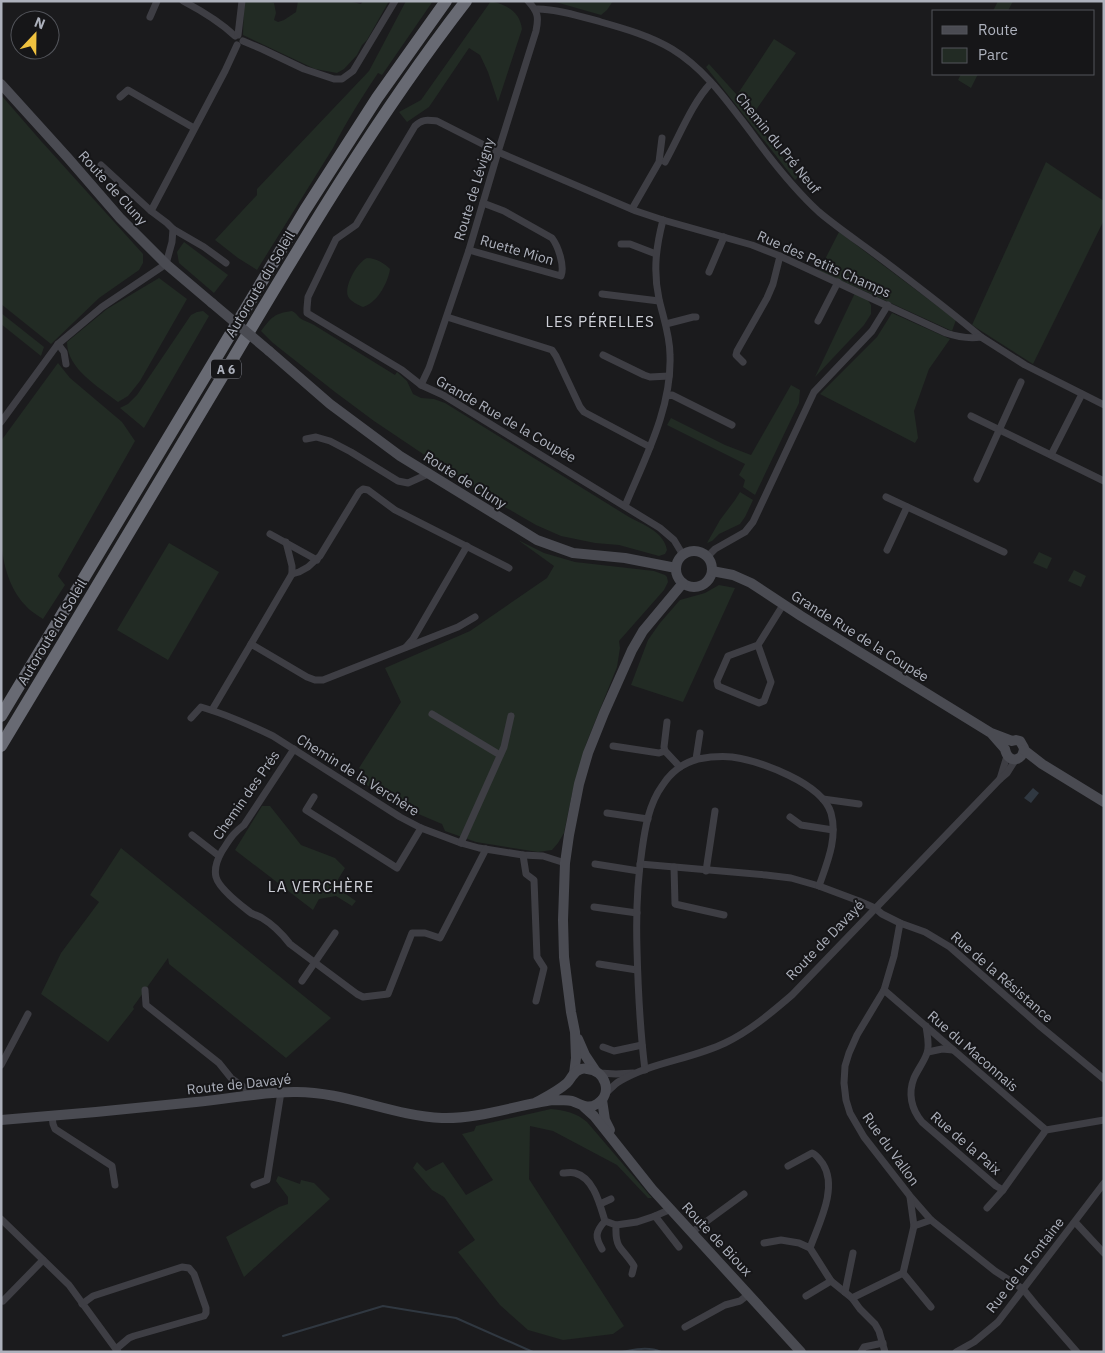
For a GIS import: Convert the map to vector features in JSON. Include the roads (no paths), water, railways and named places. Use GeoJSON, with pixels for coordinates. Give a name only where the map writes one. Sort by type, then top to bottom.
{"type":"FeatureCollection","features":[{"type":"Feature","properties":{"kind":"highway","name":"Autoroute du Soleil"},"geometry":{"type":"LineString","coordinates":[[1,716],[300,217],[377,98],[446,1]]}},
{"type":"Feature","properties":{"kind":"highway","name":"Autoroute du Soleil"},"geometry":{"type":"LineString","coordinates":[[1,746],[316,221],[390,107],[466,1]]}},
{"type":"Feature","properties":{"kind":"main road","name":"Route de Cluny"},"geometry":{"type":"LineString","coordinates":[[1,84],[120,218],[166,264],[330,404],[400,456],[537,540],[573,553],[625,558],[676,568]]}},
{"type":"Feature","properties":{"kind":"main road"},"geometry":{"type":"LineString","coordinates":[[693,552],[698,552],[707,557],[712,572],[707,581],[695,587],[682,583],[676,574],[679,559],[683,555],[693,552]]}},
{"type":"Feature","properties":{"kind":"main road","name":"Grande Rue de la Coupée"},"geometry":{"type":"LineString","coordinates":[[712,572],[733,575],[741,579],[991,732],[1012,741],[1020,741],[1023,744],[1014,755]]}},
{"type":"Feature","properties":{"kind":"main road"},"geometry":{"type":"LineString","coordinates":[[573,1102],[567,1089],[576,1058],[564,957],[563,920],[569,835],[579,784],[604,713],[632,650],[643,631],[682,583]]}},
{"type":"Feature","properties":{"kind":"main road","name":"Grande Rue de la Coupée"},"geometry":{"type":"LineString","coordinates":[[991,732],[1014,755],[1042,764],[1104,802]]}},
{"type":"Feature","properties":{"kind":"main road"},"geometry":{"type":"LineString","coordinates":[[1012,741],[1008,742],[1014,755]]}},
{"type":"Feature","properties":{"kind":"main road"},"geometry":{"type":"LineString","coordinates":[[535,1103],[562,1100],[584,1107],[592,1106],[603,1097],[606,1087],[605,1081],[585,1055],[574,1032]]}},
{"type":"Feature","properties":{"kind":"main road"},"geometry":{"type":"LineString","coordinates":[[535,1103],[581,1069],[586,1068],[597,1072]]}},
{"type":"Feature","properties":{"kind":"main road","name":"Route de Davayé"},"geometry":{"type":"LineString","coordinates":[[1,1120],[52,1117],[281,1092],[310,1092],[442,1118],[493,1113],[535,1103]]}},
{"type":"Feature","properties":{"kind":"main road","name":"Route de Bioux"},"geometry":{"type":"LineString","coordinates":[[603,1097],[605,1120],[616,1142]]}},
{"type":"Feature","properties":{"kind":"main road","name":"Route de Bioux"},"geometry":{"type":"LineString","coordinates":[[584,1107],[594,1116],[616,1142],[628,1160],[671,1209],[801,1352]]}},
{"type":"Feature","properties":{"kind":"street"},"geometry":{"type":"LineString","coordinates":[[150,17],[157,1]]}},
{"type":"Feature","properties":{"kind":"street"},"geometry":{"type":"LineString","coordinates":[[183,1],[218,21],[238,39],[304,69],[334,79],[342,79],[354,71],[395,1]]}},
{"type":"Feature","properties":{"kind":"street"},"geometry":{"type":"LineString","coordinates":[[151,211],[225,71],[238,39],[242,1]]}},
{"type":"Feature","properties":{"kind":"street"},"geometry":{"type":"LineString","coordinates":[[528,1],[535,9]]}},
{"type":"Feature","properties":{"kind":"street","name":"Chemin du Pré Neuf"},"geometry":{"type":"LineString","coordinates":[[535,9],[558,12],[595,21],[650,37],[673,49],[711,82],[789,180],[819,212],[913,282],[981,337]]}},
{"type":"Feature","properties":{"kind":"street","name":"Route de Lévigny"},"geometry":{"type":"LineString","coordinates":[[421,385],[427,375],[469,250],[536,31],[538,16],[535,9]]}},
{"type":"Feature","properties":{"kind":"street"},"geometry":{"type":"LineString","coordinates":[[665,162],[698,101],[711,82]]}},
{"type":"Feature","properties":{"kind":"street"},"geometry":{"type":"LineString","coordinates":[[120,97],[128,90],[194,128]]}},
{"type":"Feature","properties":{"kind":"street","name":"Rue des Petits Champs"},"geometry":{"type":"LineString","coordinates":[[308,313],[306,308],[308,297],[336,239],[356,225],[415,126],[420,122],[428,120],[437,122],[498,152],[632,209],[663,220],[752,245],[780,256],[946,333],[960,338],[973,339],[981,337]]}},
{"type":"Feature","properties":{"kind":"street"},"geometry":{"type":"LineString","coordinates":[[632,209],[659,162],[662,138]]}},
{"type":"Feature","properties":{"kind":"street"},"geometry":{"type":"LineString","coordinates":[[101,165],[173,229],[204,247],[226,263]]}},
{"type":"Feature","properties":{"kind":"street","name":"Ruette Mion"},"geometry":{"type":"LineString","coordinates":[[469,250],[562,276],[562,264],[552,238],[504,211],[483,203]]}},
{"type":"Feature","properties":{"kind":"street"},"geometry":{"type":"LineString","coordinates":[[625,506],[650,447],[667,396],[670,354],[655,268],[663,220]]}},
{"type":"Feature","properties":{"kind":"street"},"geometry":{"type":"LineString","coordinates":[[1,422],[58,344],[102,307],[166,264],[172,242],[173,229]]}},
{"type":"Feature","properties":{"kind":"street"},"geometry":{"type":"LineString","coordinates":[[709,272],[724,237]]}},
{"type":"Feature","properties":{"kind":"street"},"geometry":{"type":"LineString","coordinates":[[621,244],[630,244],[656,254]]}},
{"type":"Feature","properties":{"kind":"street"},"geometry":{"type":"LineString","coordinates":[[743,362],[736,355],[737,351],[768,298],[780,256]]}},
{"type":"Feature","properties":{"kind":"street"},"geometry":{"type":"LineString","coordinates":[[818,321],[838,282]]}},
{"type":"Feature","properties":{"kind":"street"},"geometry":{"type":"LineString","coordinates":[[602,294],[660,301]]}},
{"type":"Feature","properties":{"kind":"street"},"geometry":{"type":"LineString","coordinates":[[707,557],[745,532],[753,522],[814,392],[872,332],[888,305]]}},
{"type":"Feature","properties":{"kind":"street","name":"Grande Rue de la Coupée"},"geometry":{"type":"LineString","coordinates":[[308,313],[402,370],[421,385],[443,395],[660,528],[671,537],[683,555]]}},
{"type":"Feature","properties":{"kind":"street"},"geometry":{"type":"LineString","coordinates":[[447,317],[552,350],[584,412],[650,447]]}},
{"type":"Feature","properties":{"kind":"street"},"geometry":{"type":"LineString","coordinates":[[666,324],[696,317]]}},
{"type":"Feature","properties":{"kind":"street"},"geometry":{"type":"LineString","coordinates":[[981,337],[1025,365],[1104,405]]}},
{"type":"Feature","properties":{"kind":"street"},"geometry":{"type":"LineString","coordinates":[[58,344],[64,352],[66,364]]}},
{"type":"Feature","properties":{"kind":"street"},"geometry":{"type":"LineString","coordinates":[[603,354],[650,377],[669,376]]}},
{"type":"Feature","properties":{"kind":"street"},"geometry":{"type":"LineString","coordinates":[[977,479],[1022,382]]}},
{"type":"Feature","properties":{"kind":"street"},"geometry":{"type":"LineString","coordinates":[[1051,455],[1082,394]]}},
{"type":"Feature","properties":{"kind":"street"},"geometry":{"type":"LineString","coordinates":[[667,396],[672,396],[732,425]]}},
{"type":"Feature","properties":{"kind":"street"},"geometry":{"type":"LineString","coordinates":[[971,416],[1104,481]]}},
{"type":"Feature","properties":{"kind":"street"},"geometry":{"type":"LineString","coordinates":[[306,439],[316,437],[330,441],[398,481],[408,483],[428,474]]}},
{"type":"Feature","properties":{"kind":"street"},"geometry":{"type":"LineString","coordinates":[[292,574],[308,567],[317,560],[363,488],[395,510],[509,568]]}},
{"type":"Feature","properties":{"kind":"street"},"geometry":{"type":"LineString","coordinates":[[886,497],[1004,552]]}},
{"type":"Feature","properties":{"kind":"street"},"geometry":{"type":"LineString","coordinates":[[887,550],[907,507]]}},
{"type":"Feature","properties":{"kind":"street"},"geometry":{"type":"LineString","coordinates":[[270,534],[317,560]]}},
{"type":"Feature","properties":{"kind":"street"},"geometry":{"type":"LineString","coordinates":[[212,710],[292,574],[286,542]]}},
{"type":"Feature","properties":{"kind":"street"},"geometry":{"type":"LineString","coordinates":[[406,647],[466,546]]}},
{"type":"Feature","properties":{"kind":"street"},"geometry":{"type":"LineString","coordinates":[[758,645],[771,682],[764,701],[759,704],[718,686],[717,681],[728,656],[758,645],[783,605]]}},
{"type":"Feature","properties":{"kind":"street"},"geometry":{"type":"LineString","coordinates":[[251,644],[307,677],[323,680],[458,627],[475,617]]}},
{"type":"Feature","properties":{"kind":"street","name":"Chemin de la Verchère"},"geometry":{"type":"LineString","coordinates":[[191,718],[201,707],[251,725],[294,749],[400,818],[461,844],[523,855],[543,856],[566,863]]}},
{"type":"Feature","properties":{"kind":"street"},"geometry":{"type":"LineString","coordinates":[[432,714],[500,755]]}},
{"type":"Feature","properties":{"kind":"street"},"geometry":{"type":"LineString","coordinates":[[461,844],[504,747],[511,716]]}},
{"type":"Feature","properties":{"kind":"street"},"geometry":{"type":"LineString","coordinates":[[667,722],[664,751],[680,767]]}},
{"type":"Feature","properties":{"kind":"street"},"geometry":{"type":"LineString","coordinates":[[696,759],[700,733]]}},
{"type":"Feature","properties":{"kind":"street"},"geometry":{"type":"LineString","coordinates":[[612,746],[659,753],[664,751]]}},
{"type":"Feature","properties":{"kind":"street","name":"Chemin des Prés"},"geometry":{"type":"LineString","coordinates":[[294,749],[244,825],[235,832],[219,856],[216,866],[216,877],[222,888],[252,914],[262,918],[284,936],[290,944],[357,994],[363,997],[388,994],[412,933],[425,933],[440,938],[486,849]]}},
{"type":"Feature","properties":{"kind":"street","name":"Route de Davayé"},"geometry":{"type":"LineString","coordinates":[[603,1097],[618,1082],[642,1071],[725,1043],[768,1016],[792,995],[1000,779],[1014,755]]}},
{"type":"Feature","properties":{"kind":"street"},"geometry":{"type":"LineString","coordinates":[[642,1071],[637,970],[637,913],[640,867],[648,819],[654,800],[672,774],[680,767],[696,759],[732,757],[763,765],[806,784],[823,799],[831,812],[834,830],[832,846],[819,886]]}},
{"type":"Feature","properties":{"kind":"street"},"geometry":{"type":"LineString","coordinates":[[314,797],[306,810],[397,868],[421,828]]}},
{"type":"Feature","properties":{"kind":"street"},"geometry":{"type":"LineString","coordinates":[[823,799],[858,804]]}},
{"type":"Feature","properties":{"kind":"street"},"geometry":{"type":"LineString","coordinates":[[706,871],[715,811]]}},
{"type":"Feature","properties":{"kind":"street"},"geometry":{"type":"LineString","coordinates":[[607,812],[648,819]]}},
{"type":"Feature","properties":{"kind":"street"},"geometry":{"type":"LineString","coordinates":[[790,817],[801,825],[834,830]]}},
{"type":"Feature","properties":{"kind":"street","name":"Chemin des Prés"},"geometry":{"type":"LineString","coordinates":[[192,835],[219,856]]}},
{"type":"Feature","properties":{"kind":"street"},"geometry":{"type":"LineString","coordinates":[[523,855],[526,874],[534,880],[538,957],[544,968],[536,1001]]}},
{"type":"Feature","properties":{"kind":"street","name":"Rue de la Résistance"},"geometry":{"type":"LineString","coordinates":[[595,864],[674,868],[790,878],[852,898],[875,908],[882,914],[900,923],[924,932],[950,947],[1041,1027],[1104,1079]]}},
{"type":"Feature","properties":{"kind":"street"},"geometry":{"type":"LineString","coordinates":[[674,868],[675,904],[724,915]]}},
{"type":"Feature","properties":{"kind":"street"},"geometry":{"type":"LineString","coordinates":[[594,907],[637,913]]}},
{"type":"Feature","properties":{"kind":"street","name":"Rue du Vallon"},"geometry":{"type":"LineString","coordinates":[[900,923],[894,956],[884,990],[857,1036],[845,1066],[844,1083],[850,1113],[864,1137],[931,1220],[995,1271],[1023,1289],[1077,1352]]}},
{"type":"Feature","properties":{"kind":"street"},"geometry":{"type":"LineString","coordinates":[[302,981],[335,933]]}},
{"type":"Feature","properties":{"kind":"street"},"geometry":{"type":"LineString","coordinates":[[599,964],[637,970]]}},
{"type":"Feature","properties":{"kind":"street"},"geometry":{"type":"LineString","coordinates":[[145,990],[146,1005],[219,1063],[232,1078],[256,1095]]}},
{"type":"Feature","properties":{"kind":"street","name":"Rue du Maconnais"},"geometry":{"type":"LineString","coordinates":[[884,990],[1046,1130]]}},
{"type":"Feature","properties":{"kind":"street"},"geometry":{"type":"LineString","coordinates":[[1,1065],[28,1014]]}},
{"type":"Feature","properties":{"kind":"street"},"geometry":{"type":"LineString","coordinates":[[926,1026],[928,1052],[942,1049],[953,1050]]}},
{"type":"Feature","properties":{"kind":"street"},"geometry":{"type":"LineString","coordinates":[[603,1047],[614,1051],[642,1045]]}},
{"type":"Feature","properties":{"kind":"street","name":"Rue de la Paix"},"geometry":{"type":"LineString","coordinates":[[928,1052],[914,1078],[912,1088],[913,1108],[917,1116],[996,1186],[1003,1190]]}},
{"type":"Feature","properties":{"kind":"street","name":"Route de Davayé"},"geometry":{"type":"LineString","coordinates":[[597,1072],[616,1074],[642,1071]]}},
{"type":"Feature","properties":{"kind":"street"},"geometry":{"type":"LineString","coordinates":[[254,1185],[267,1180],[281,1092]]}},
{"type":"Feature","properties":{"kind":"street"},"geometry":{"type":"LineString","coordinates":[[52,1117],[55,1129],[112,1166],[115,1185]]}},
{"type":"Feature","properties":{"kind":"street"},"geometry":{"type":"LineString","coordinates":[[987,1208],[1003,1190],[1046,1130],[1104,1120]]}},
{"type":"Feature","properties":{"kind":"street"},"geometry":{"type":"LineString","coordinates":[[788,1166],[812,1153],[817,1155],[827,1170],[829,1182],[827,1204],[810,1248]]}},
{"type":"Feature","properties":{"kind":"street"},"geometry":{"type":"LineString","coordinates":[[563,1173],[574,1173],[584,1177],[600,1204],[605,1221]]}},
{"type":"Feature","properties":{"kind":"street","name":"Rue de la Fontaine"},"geometry":{"type":"LineString","coordinates":[[956,1352],[974,1342],[998,1322],[1104,1183]]}},
{"type":"Feature","properties":{"kind":"street"},"geometry":{"type":"LineString","coordinates":[[692,1232],[744,1194]]}},
{"type":"Feature","properties":{"kind":"street"},"geometry":{"type":"LineString","coordinates":[[903,1273],[914,1226],[910,1196]]}},
{"type":"Feature","properties":{"kind":"street"},"geometry":{"type":"LineString","coordinates":[[600,1204],[611,1199]]}},
{"type":"Feature","properties":{"kind":"street"},"geometry":{"type":"LineString","coordinates":[[605,1221],[616,1225],[655,1216],[671,1209]]}},
{"type":"Feature","properties":{"kind":"street"},"geometry":{"type":"LineString","coordinates":[[655,1216],[679,1247]]}},
{"type":"Feature","properties":{"kind":"street"},"geometry":{"type":"LineString","coordinates":[[1,1219],[69,1285],[82,1304],[117,1350],[129,1338],[204,1316],[206,1313],[194,1274],[189,1268],[182,1267],[94,1296],[82,1304]]}},
{"type":"Feature","properties":{"kind":"street"},"geometry":{"type":"LineString","coordinates":[[914,1226],[931,1220]]}},
{"type":"Feature","properties":{"kind":"street"},"geometry":{"type":"LineString","coordinates":[[602,1249],[596,1239],[597,1232],[605,1221]]}},
{"type":"Feature","properties":{"kind":"street"},"geometry":{"type":"LineString","coordinates":[[1075,1222],[1104,1253]]}},
{"type":"Feature","properties":{"kind":"street"},"geometry":{"type":"LineString","coordinates":[[616,1225],[616,1238],[619,1246],[634,1266],[632,1274]]}},
{"type":"Feature","properties":{"kind":"street"},"geometry":{"type":"LineString","coordinates":[[764,1243],[781,1240],[810,1248],[831,1281],[852,1298],[875,1324],[885,1352]]}},
{"type":"Feature","properties":{"kind":"street"},"geometry":{"type":"LineString","coordinates":[[845,1292],[853,1253]]}},
{"type":"Feature","properties":{"kind":"street"},"geometry":{"type":"LineString","coordinates":[[3,1301],[43,1260]]}},
{"type":"Feature","properties":{"kind":"street"},"geometry":{"type":"LineString","coordinates":[[852,1298],[903,1273]]}},
{"type":"Feature","properties":{"kind":"street"},"geometry":{"type":"LineString","coordinates":[[903,1273],[931,1307]]}},
{"type":"Feature","properties":{"kind":"street"},"geometry":{"type":"LineString","coordinates":[[806,1296],[831,1281]]}},
{"type":"Feature","properties":{"kind":"street"},"geometry":{"type":"LineString","coordinates":[[685,1327],[726,1304],[740,1301],[749,1294]]}},
{"type":"Feature","properties":{"kind":"street"},"geometry":{"type":"LineString","coordinates":[[861,1352],[864,1347],[883,1343]]}},
{"type":"Feature","properties":{"kind":"waterway"},"geometry":{"type":"LineString","coordinates":[[283,1336],[383,1306],[456,1318],[533,1352]]}},
{"type":"Feature","properties":{"kind":"waterway"},"geometry":{"type":"LineString","coordinates":[[620,1352],[646,1349],[661,1352]]}},
{"type":"Feature","properties":{"kind":"district","name":"LES PÉRELLES"},"geometry":{"type":"Point","coordinates":[600,321]}},
{"type":"Feature","properties":{"kind":"district","name":"LA VERCHÈRE"},"geometry":{"type":"Point","coordinates":[321,886]}}]}
